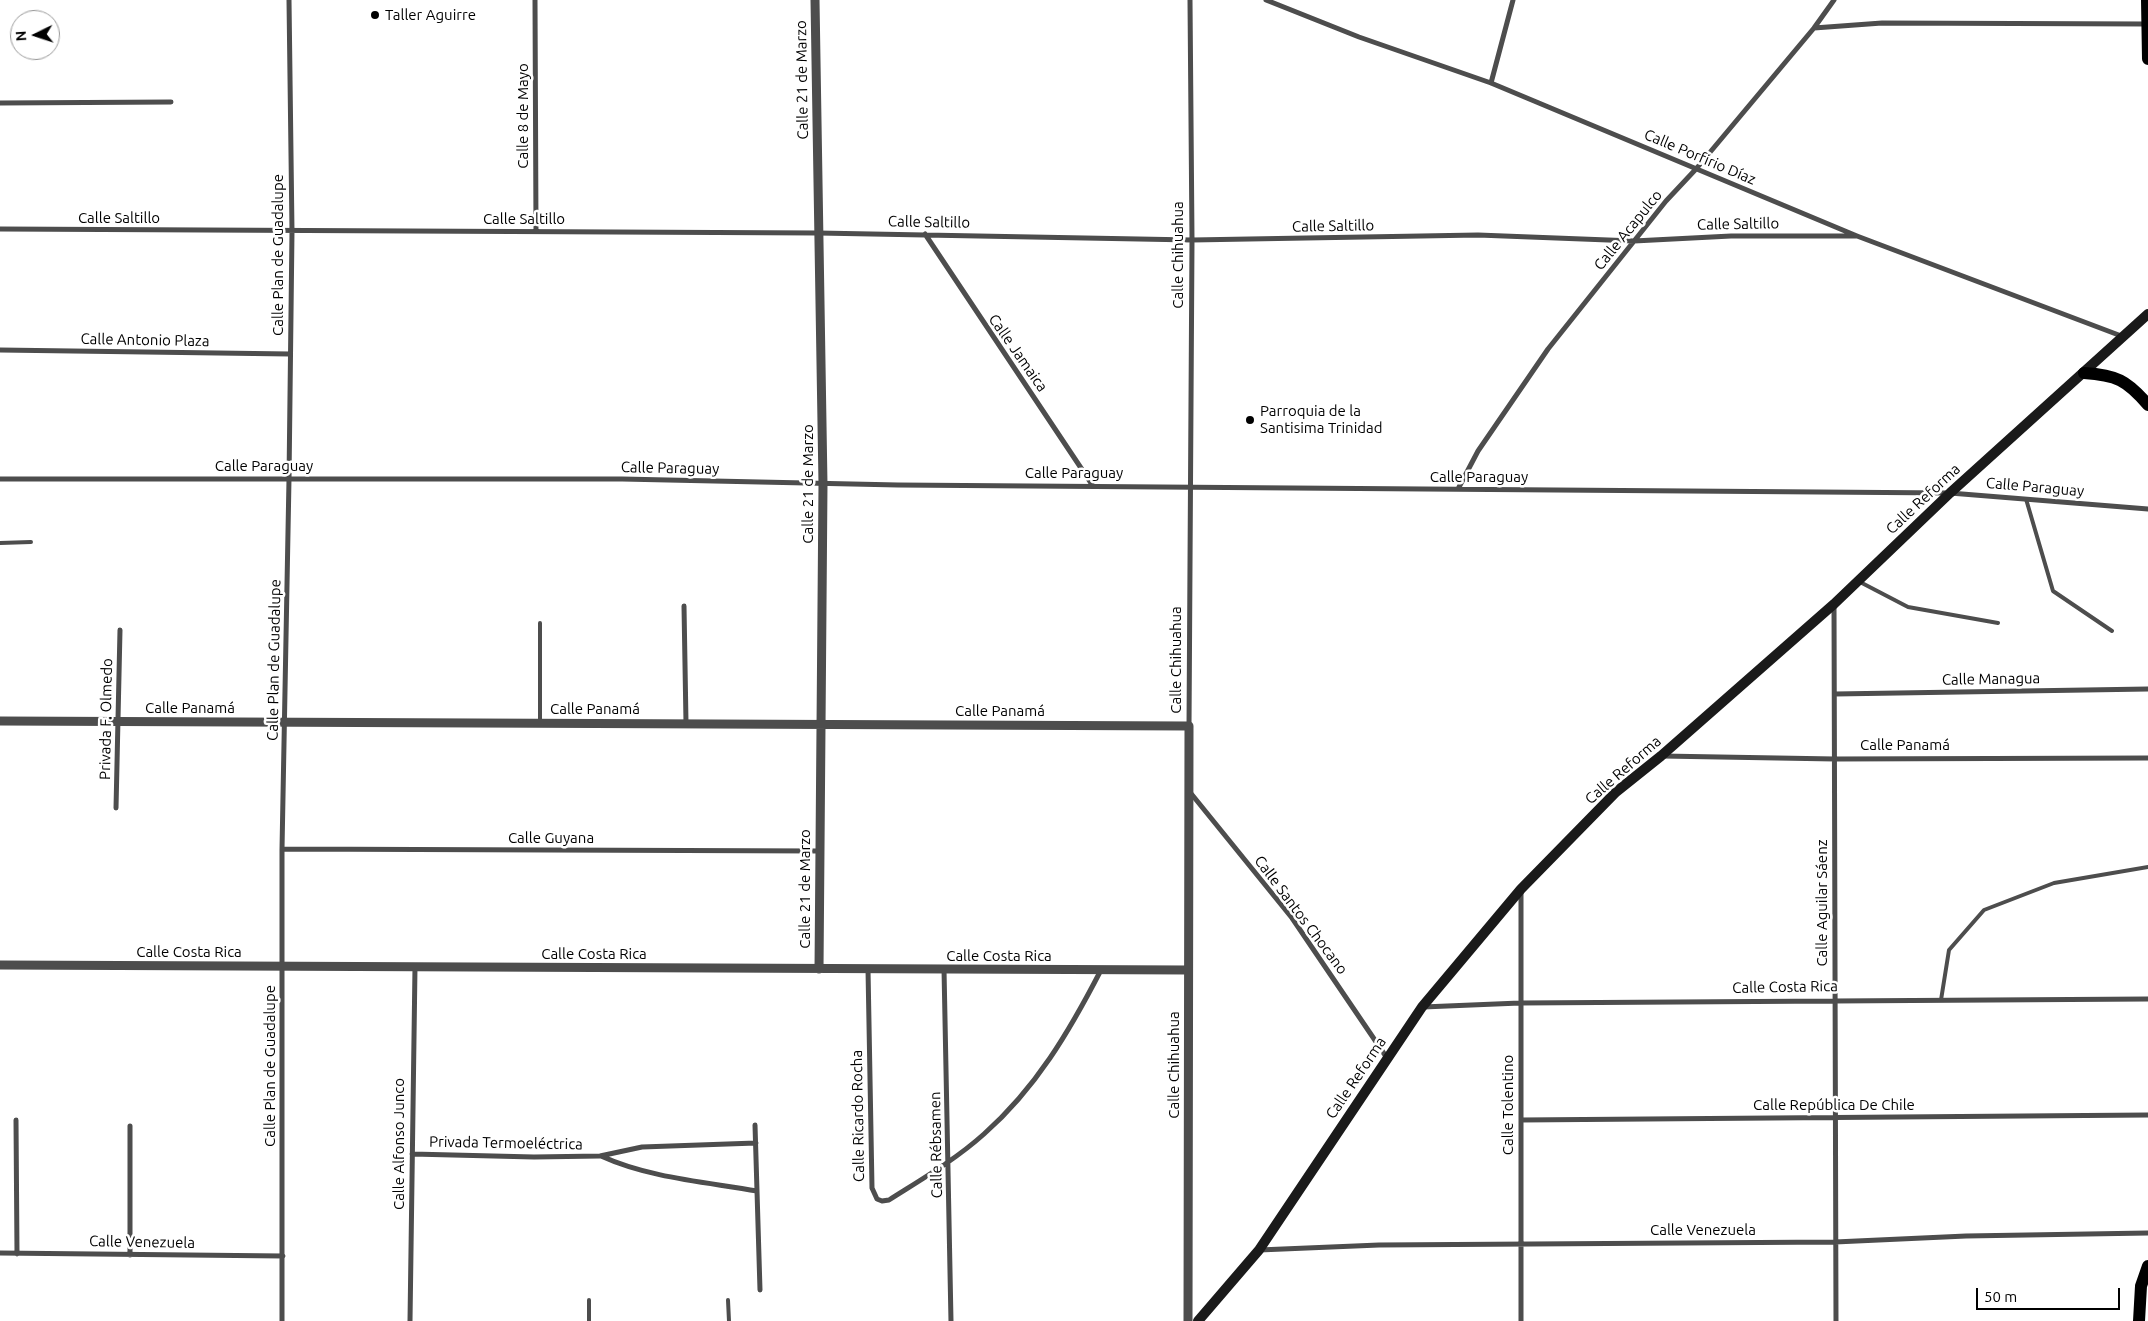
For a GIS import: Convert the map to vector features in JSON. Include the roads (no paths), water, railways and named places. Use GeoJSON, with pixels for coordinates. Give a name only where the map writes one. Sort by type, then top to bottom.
{"type":"FeatureCollection","features":[{"type":"Feature","properties":{"kind":"main road"},"geometry":{"type":"LineString","coordinates":[[2148,0],[2148,59]]}},
{"type":"Feature","properties":{"kind":"main road","name":"Calle Reforma"},"geometry":{"type":"LineString","coordinates":[[1198,1321],[1259,1250],[1422,1007],[1521,889],[1616,792],[1661,756],[1834,604],[1950,493],[2148,314]]}},
{"type":"Feature","properties":{"kind":"main road"},"geometry":{"type":"LineString","coordinates":[[2084,373],[2106,374],[2121,379],[2135,389],[2148,404]]}},
{"type":"Feature","properties":{"kind":"main road"},"geometry":{"type":"LineString","coordinates":[[2139,1321],[2141,1286],[2148,1266]]}},
{"type":"Feature","properties":{"kind":"street","name":"Calle Plan de Guadalupe"},"geometry":{"type":"LineString","coordinates":[[282,1321],[282,849],[292,232],[290,0]]}},
{"type":"Feature","properties":{"kind":"street","name":"Calle 8 de Mayo"},"geometry":{"type":"LineString","coordinates":[[535,0],[536,231]]}},
{"type":"Feature","properties":{"kind":"street","name":"Calle 21 de Marzo"},"geometry":{"type":"LineString","coordinates":[[815,0],[822,484],[819,969]]}},
{"type":"Feature","properties":{"kind":"street","name":"Calle Chihuahua"},"geometry":{"type":"LineString","coordinates":[[1188,1321],[1192,240],[1190,0]]}},
{"type":"Feature","properties":{"kind":"street","name":"Calle Porfirio Díaz"},"geometry":{"type":"LineString","coordinates":[[1266,0],[1359,37],[1491,83],[1857,236],[2124,337]]}},
{"type":"Feature","properties":{"kind":"street"},"geometry":{"type":"LineString","coordinates":[[1491,83],[1513,0]]}},
{"type":"Feature","properties":{"kind":"street","name":"Calle Acapulco"},"geometry":{"type":"LineString","coordinates":[[1458,489],[1478,451],[1548,349],[1666,200],[1696,169],[1814,28],[1834,0]]}},
{"type":"Feature","properties":{"kind":"street"},"geometry":{"type":"LineString","coordinates":[[1814,28],[1882,23],[2148,24]]}},
{"type":"Feature","properties":{"kind":"street"},"geometry":{"type":"LineString","coordinates":[[0,103],[171,102]]}},
{"type":"Feature","properties":{"kind":"street","name":"Calle Saltillo"},"geometry":{"type":"LineString","coordinates":[[0,229],[292,232],[818,233],[1192,240],[1478,235],[1634,241],[1731,236],[1857,236]]}},
{"type":"Feature","properties":{"kind":"street","name":"Calle Jamaica"},"geometry":{"type":"LineString","coordinates":[[925,234],[942,258],[968,302],[1093,486]]}},
{"type":"Feature","properties":{"kind":"street","name":"Calle Antonio Plaza"},"geometry":{"type":"LineString","coordinates":[[0,350],[290,354]]}},
{"type":"Feature","properties":{"kind":"street","name":"Calle Paraguay"},"geometry":{"type":"LineString","coordinates":[[0,479],[622,479],[822,484],[1950,493],[2148,509]]}},
{"type":"Feature","properties":{"kind":"street","name":"Calle Aguilar Sáenz"},"geometry":{"type":"LineString","coordinates":[[1834,604],[1836,1321]]}},
{"type":"Feature","properties":{"kind":"street"},"geometry":{"type":"LineString","coordinates":[[684,606],[686,723]]}},
{"type":"Feature","properties":{"kind":"street","name":"Privada F. Olmedo"},"geometry":{"type":"LineString","coordinates":[[116,808],[120,630]]}},
{"type":"Feature","properties":{"kind":"street","name":"Calle Managua"},"geometry":{"type":"LineString","coordinates":[[1835,694],[2148,689]]}},
{"type":"Feature","properties":{"kind":"street","name":"Calle Panamá"},"geometry":{"type":"LineString","coordinates":[[0,720],[1189,726]]}},
{"type":"Feature","properties":{"kind":"street","name":"Calle Panamá"},"geometry":{"type":"LineString","coordinates":[[1661,756],[1835,759],[2148,758]]}},
{"type":"Feature","properties":{"kind":"street","name":"Calle Santos Chocano"},"geometry":{"type":"LineString","coordinates":[[1189,790],[1292,918],[1388,1058]]}},
{"type":"Feature","properties":{"kind":"street","name":"Calle Guyana"},"geometry":{"type":"LineString","coordinates":[[282,849],[819,851]]}},
{"type":"Feature","properties":{"kind":"street","name":"Calle Tolentino"},"geometry":{"type":"LineString","coordinates":[[1521,889],[1521,1321]]}},
{"type":"Feature","properties":{"kind":"street","name":"Calle Costa Rica"},"geometry":{"type":"LineString","coordinates":[[0,965],[1188,970]]}},
{"type":"Feature","properties":{"kind":"street","name":"Calle Alfonso Junco"},"geometry":{"type":"LineString","coordinates":[[410,1321],[415,967]]}},
{"type":"Feature","properties":{"kind":"street","name":"Calle Ricardo Rocha"},"geometry":{"type":"LineString","coordinates":[[868,969],[874,1194],[877,1199],[882,1201],[889,1200],[949,1162],[1009,1111],[1031,1084],[1073,1024],[1101,970]]}},
{"type":"Feature","properties":{"kind":"street","name":"Calle Rébsamen"},"geometry":{"type":"LineString","coordinates":[[944,969],[951,1321]]}},
{"type":"Feature","properties":{"kind":"street","name":"Calle Costa Rica"},"geometry":{"type":"LineString","coordinates":[[1422,1007],[1520,1003],[2148,999]]}},
{"type":"Feature","properties":{"kind":"street","name":"Calle República De Chile"},"geometry":{"type":"LineString","coordinates":[[1521,1120],[2148,1116]]}},
{"type":"Feature","properties":{"kind":"street"},"geometry":{"type":"LineString","coordinates":[[16,1120],[17,1254]]}},
{"type":"Feature","properties":{"kind":"street"},"geometry":{"type":"LineString","coordinates":[[755,1125],[760,1290]]}},
{"type":"Feature","properties":{"kind":"street"},"geometry":{"type":"LineString","coordinates":[[130,1126],[130,1255]]}},
{"type":"Feature","properties":{"kind":"street","name":"Privada Termoeléctrica"},"geometry":{"type":"LineString","coordinates":[[412,1154],[534,1157],[600,1156],[642,1147],[756,1143]]}},
{"type":"Feature","properties":{"kind":"street","name":"Privada Termoeléctrica"},"geometry":{"type":"LineString","coordinates":[[600,1156],[643,1170],[757,1191]]}},
{"type":"Feature","properties":{"kind":"street","name":"Calle Venezuela"},"geometry":{"type":"LineString","coordinates":[[1259,1250],[1379,1245],[1835,1242],[1966,1236],[2148,1233]]}},
{"type":"Feature","properties":{"kind":"street","name":"Calle Venezuela"},"geometry":{"type":"LineString","coordinates":[[0,1253],[283,1256]]}},
{"type":"Feature","properties":{"kind":"lane"},"geometry":{"type":"LineString","coordinates":[[2026,499],[2053,591],[2112,631]]}},
{"type":"Feature","properties":{"kind":"lane"},"geometry":{"type":"LineString","coordinates":[[0,543],[31,542]]}},
{"type":"Feature","properties":{"kind":"lane"},"geometry":{"type":"LineString","coordinates":[[1858,581],[1908,607],[1998,623]]}},
{"type":"Feature","properties":{"kind":"lane"},"geometry":{"type":"LineString","coordinates":[[540,623],[540,723]]}},
{"type":"Feature","properties":{"kind":"lane"},"geometry":{"type":"LineString","coordinates":[[1941,1000],[1949,950],[1984,910],[2054,883],[2148,867]]}},
{"type":"Feature","properties":{"kind":"lane"},"geometry":{"type":"LineString","coordinates":[[589,1300],[589,1321]]}},
{"type":"Feature","properties":{"kind":"lane"},"geometry":{"type":"LineString","coordinates":[[728,1300],[729,1321]]}},
{"type":"Feature","properties":{"kind":"place","name":"Taller Aguirre"},"geometry":{"type":"Point","coordinates":[375,15]}},
{"type":"Feature","properties":{"kind":"place","name":"Parroquia de la Santisima Trinidad"},"geometry":{"type":"Point","coordinates":[1250,420]}}]}
